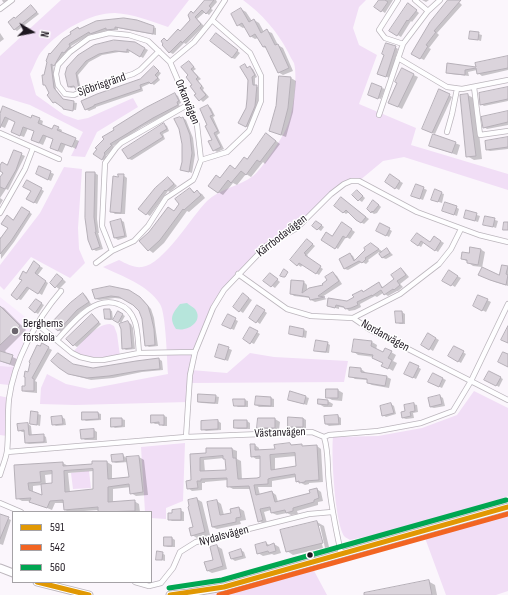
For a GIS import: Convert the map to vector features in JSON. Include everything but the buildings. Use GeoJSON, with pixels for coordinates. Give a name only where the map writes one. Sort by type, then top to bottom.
{"type":"FeatureCollection","features":[{"type":"Feature","properties":{"kind":"street"},"geometry":{"type":"LineString","coordinates":[[0,9],[12,0]]}},
{"type":"Feature","properties":{"kind":"street"},"geometry":{"type":"LineString","coordinates":[[170,62],[194,42],[212,20],[225,0]]}},
{"type":"Feature","properties":{"kind":"street"},"geometry":{"type":"LineString","coordinates":[[398,0],[379,30],[385,38],[402,44]]}},
{"type":"Feature","properties":{"kind":"street"},"geometry":{"type":"LineString","coordinates":[[415,0],[428,11]]}},
{"type":"Feature","properties":{"kind":"street"},"geometry":{"type":"LineString","coordinates":[[379,115],[402,44],[428,11],[440,0]]}},
{"type":"Feature","properties":{"kind":"street"},"geometry":{"type":"LineString","coordinates":[[201,160],[227,152],[249,132],[261,101],[261,76],[250,53],[212,20]]}},
{"type":"Feature","properties":{"kind":"street","name":"Sjöbrisgränd"},"geometry":{"type":"LineString","coordinates":[[159,51],[134,74],[90,87],[74,95],[65,94],[58,85],[56,74],[58,65],[70,52],[89,38],[109,33],[129,35],[148,41],[159,51],[170,62]]}},
{"type":"Feature","properties":{"kind":"street"},"geometry":{"type":"LineString","coordinates":[[398,58],[447,87],[457,89],[508,80]]}},
{"type":"Feature","properties":{"kind":"street","name":"Orkanvägen"},"geometry":{"type":"LineString","coordinates":[[96,263],[112,250],[134,241],[148,226],[166,198],[192,180],[201,160],[197,126],[170,62]]}},
{"type":"Feature","properties":{"kind":"street"},"geometry":{"type":"LineString","coordinates":[[474,87],[480,135],[508,131]]}},
{"type":"Feature","properties":{"kind":"street"},"geometry":{"type":"LineString","coordinates":[[447,132],[457,89]]}},
{"type":"Feature","properties":{"kind":"street"},"geometry":{"type":"LineString","coordinates":[[112,250],[102,226],[105,163],[121,143],[189,104]]}},
{"type":"Feature","properties":{"kind":"street"},"geometry":{"type":"LineString","coordinates":[[0,133],[59,159]]}},
{"type":"Feature","properties":{"kind":"street"},"geometry":{"type":"LineString","coordinates":[[0,213],[25,169],[33,148]]}},
{"type":"Feature","properties":{"kind":"street","name":"Kärrbodavägen"},"geometry":{"type":"LineString","coordinates":[[186,437],[190,375],[195,352],[213,308],[224,290],[266,246],[297,228],[331,194],[344,184],[351,181],[359,181],[417,212],[479,235],[508,242]]}},
{"type":"Feature","properties":{"kind":"street"},"geometry":{"type":"LineString","coordinates":[[353,318],[400,294],[439,264],[450,249],[461,229]]}},
{"type":"Feature","properties":{"kind":"street","name":"Nordanvägen"},"geometry":{"type":"LineString","coordinates":[[238,274],[287,309],[311,316],[353,318],[370,329],[508,400]]}},
{"type":"Feature","properties":{"kind":"street"},"geometry":{"type":"LineString","coordinates":[[0,475],[7,452],[9,400],[15,370],[38,324],[50,304],[61,291]]}},
{"type":"Feature","properties":{"kind":"street"},"geometry":{"type":"LineString","coordinates":[[57,340],[78,318],[96,305],[114,303],[129,310],[135,321],[139,353]]}},
{"type":"Feature","properties":{"kind":"street","name":"Västanvägen"},"geometry":{"type":"LineString","coordinates":[[7,452],[186,437],[312,432],[324,437],[329,435],[378,431],[421,423],[453,411],[470,381],[508,304]]}},
{"type":"Feature","properties":{"kind":"street"},"geometry":{"type":"LineString","coordinates":[[38,324],[80,357],[93,360],[104,360],[139,353],[195,352]]}},
{"type":"Feature","properties":{"kind":"street"},"geometry":{"type":"LineString","coordinates":[[324,437],[327,446],[328,483],[332,512],[341,553]]}},
{"type":"Feature","properties":{"kind":"street"},"geometry":{"type":"LineString","coordinates":[[0,503],[19,511]]}},
{"type":"Feature","properties":{"kind":"street"},"geometry":{"type":"LineString","coordinates":[[170,595],[188,594],[224,587],[508,507]]}},
{"type":"Feature","properties":{"kind":"street","name":"Nydalsvägen"},"geometry":{"type":"LineString","coordinates":[[138,583],[149,586],[161,583],[173,568],[180,552],[196,542],[309,514],[332,512]]}},
{"type":"Feature","properties":{"kind":"street"},"geometry":{"type":"LineString","coordinates":[[0,568],[12,573]]}},
{"type":"Feature","properties":{"kind":"street"},"geometry":{"type":"LineString","coordinates":[[41,583],[89,595]]}},
{"type":"Feature","properties":{"kind":"shaded area"},"geometry":{"type":"Polygon","coordinates":[[[61,0],[189,0],[168,27],[142,18],[115,13],[95,16],[76,24],[57,36],[39,55],[30,74],[36,95],[64,115],[78,120],[88,118],[133,98],[138,107],[97,132],[85,157],[71,156],[83,132],[30,105],[0,96],[0,56],[61,0]]]}},
{"type":"Feature","properties":{"kind":"shaded area"},"geometry":{"type":"Polygon","coordinates":[[[243,0],[366,0],[359,7],[353,28],[359,45],[377,55],[359,104],[416,128],[411,145],[508,174],[508,190],[404,157],[383,161],[359,181],[344,184],[297,228],[266,246],[224,290],[205,325],[191,370],[227,373],[250,353],[274,357],[348,361],[344,382],[190,383],[188,402],[75,405],[40,404],[41,388],[47,374],[66,384],[89,389],[168,374],[164,317],[160,304],[149,291],[142,286],[103,267],[119,260],[133,266],[142,267],[159,258],[177,239],[207,201],[217,193],[253,176],[271,154],[284,134],[289,123],[294,96],[294,63],[284,44],[274,30],[263,17],[243,0]]]}},
{"type":"Feature","properties":{"kind":"shaded area"},"geometry":{"type":"Polygon","coordinates":[[[64,167],[82,169],[78,228],[79,249],[85,263],[70,278],[31,257],[4,290],[0,286],[0,265],[40,213],[64,167]]]}},
{"type":"Feature","properties":{"kind":"shaded area","name":"Berghems förskola"},"geometry":{"type":"Polygon","coordinates":[[[0,297],[34,324],[14,367],[0,366],[0,297]]]}},
{"type":"Feature","properties":{"kind":"shaded area"},"geometry":{"type":"Polygon","coordinates":[[[187,303],[195,309],[198,318],[190,327],[185,329],[176,329],[172,319],[173,313],[180,304],[187,303]]]}},
{"type":"Feature","properties":{"kind":"shaded area"},"geometry":{"type":"Polygon","coordinates":[[[110,324],[114,326],[117,334],[120,356],[93,360],[72,353],[99,327],[110,324]]]}},
{"type":"Feature","properties":{"kind":"shaded area"},"geometry":{"type":"Polygon","coordinates":[[[0,366],[14,367],[9,385],[0,384],[0,366]]]}},
{"type":"Feature","properties":{"kind":"shaded area"},"geometry":{"type":"Polygon","coordinates":[[[474,391],[508,408],[508,496],[475,511],[430,523],[350,540],[345,537],[336,505],[333,473],[333,437],[378,436],[422,428],[457,415],[474,391]]]}},
{"type":"Feature","properties":{"kind":"shaded area"},"geometry":{"type":"Polygon","coordinates":[[[0,396],[9,398],[7,436],[0,435],[0,396]]]}},
{"type":"Feature","properties":{"kind":"shaded area"},"geometry":{"type":"Polygon","coordinates":[[[185,443],[183,501],[166,508],[166,519],[152,518],[152,511],[145,511],[141,447],[185,443]]]}},
{"type":"Feature","properties":{"kind":"shaded area"},"geometry":{"type":"Polygon","coordinates":[[[89,471],[91,488],[73,489],[71,473],[89,471]]]}},
{"type":"Feature","properties":{"kind":"shaded area"},"geometry":{"type":"Polygon","coordinates":[[[508,514],[508,591],[496,595],[446,595],[425,538],[508,514]]]}},
{"type":"Feature","properties":{"kind":"shaded area"},"geometry":{"type":"Polygon","coordinates":[[[312,567],[327,595],[207,595],[219,593],[312,567]]]}},
{"type":"Feature","properties":{"kind":"transit line","name":"560"},"geometry":{"type":"LineString","coordinates":[[169,588],[222,580],[506,500]]}},
{"type":"Feature","properties":{"kind":"transit line","name":"591"},"geometry":{"type":"LineString","coordinates":[[170,595],[224,587],[508,507]]}},
{"type":"Feature","properties":{"kind":"transit line","name":"542"},"geometry":{"type":"LineString","coordinates":[[219,595],[508,514]]}},
{"type":"Feature","properties":{"kind":"transit line","name":"591"},"geometry":{"type":"LineString","coordinates":[[41,583],[89,595]]}},
{"type":"Feature","properties":{"kind":"place","name":"Berghems förskola"},"geometry":{"type":"Point","coordinates":[15,331]}}]}
